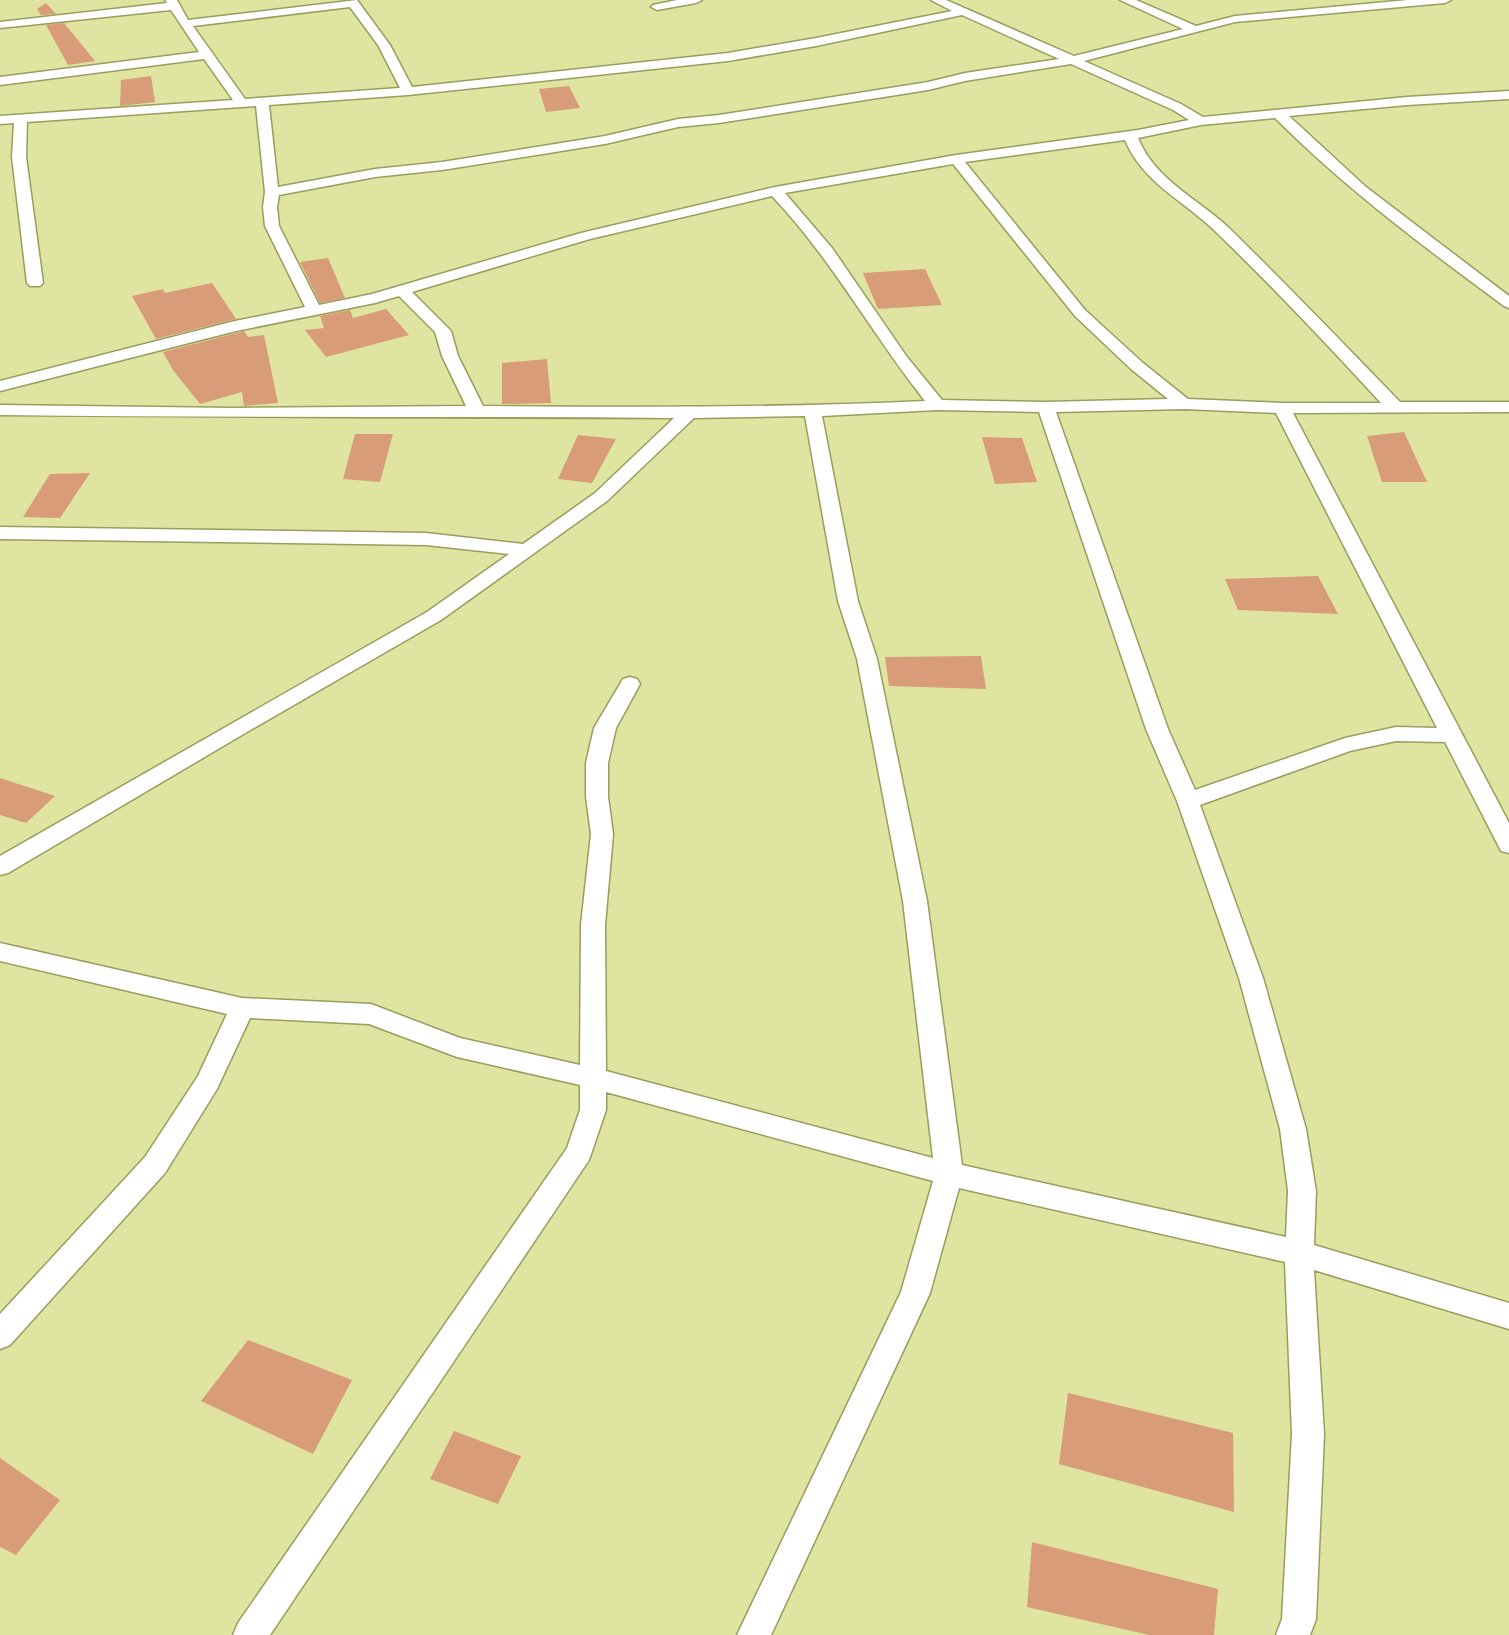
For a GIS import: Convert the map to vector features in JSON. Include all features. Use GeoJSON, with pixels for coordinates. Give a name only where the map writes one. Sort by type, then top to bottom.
{"type":"FeatureCollection","features":[{"type":"Feature","properties":{"kind":"street"},"geometry":{"type":"LineString","coordinates":[[657,7],[696,0]]}},
{"type":"Feature","properties":{"kind":"street"},"geometry":{"type":"LineString","coordinates":[[937,0],[1070,61],[1178,107],[1202,121]]}},
{"type":"Feature","properties":{"kind":"street"},"geometry":{"type":"LineString","coordinates":[[1126,0],[1194,29]]}},
{"type":"Feature","properties":{"kind":"street"},"geometry":{"type":"LineString","coordinates":[[272,192],[375,173],[442,166],[605,140],[678,123],[719,119],[928,86],[965,77],[1070,61],[1234,19],[1445,0]]}},
{"type":"Feature","properties":{"kind":"street"},"geometry":{"type":"LineString","coordinates":[[185,24],[352,1],[369,21],[390,53],[408,91]]}},
{"type":"Feature","properties":{"kind":"street"},"geometry":{"type":"LineString","coordinates":[[0,25],[172,3],[242,104]]}},
{"type":"Feature","properties":{"kind":"street"},"geometry":{"type":"LineString","coordinates":[[1262,5],[1279,14]]}},
{"type":"Feature","properties":{"kind":"street"},"geometry":{"type":"LineString","coordinates":[[0,120],[408,91],[728,57],[816,42],[962,12]]}},
{"type":"Feature","properties":{"kind":"street"},"geometry":{"type":"LineString","coordinates":[[0,81],[207,55]]}},
{"type":"Feature","properties":{"kind":"street"},"geometry":{"type":"LineString","coordinates":[[0,386],[235,326],[312,309],[368,300],[586,236],[775,191],[956,159],[1130,135],[1202,121],[1407,101],[1509,95]]}},
{"type":"Feature","properties":{"kind":"street"},"geometry":{"type":"LineString","coordinates":[[262,102],[272,192],[270,207],[272,226],[312,309]]}},
{"type":"Feature","properties":{"kind":"street"},"geometry":{"type":"LineString","coordinates":[[1279,114],[1305,142],[1351,184],[1412,232],[1509,303]]}},
{"type":"Feature","properties":{"kind":"street"},"geometry":{"type":"LineString","coordinates":[[21,119],[19,157],[35,283]]}},
{"type":"Feature","properties":{"kind":"street"},"geometry":{"type":"LineString","coordinates":[[1130,135],[1135,150],[1151,171],[1177,194],[1214,222],[1330,338],[1395,407]]}},
{"type":"Feature","properties":{"kind":"street"},"geometry":{"type":"LineString","coordinates":[[956,159],[1080,313],[1124,354],[1184,404]]}},
{"type":"Feature","properties":{"kind":"street"},"geometry":{"type":"LineString","coordinates":[[775,191],[799,214],[868,307],[901,360],[937,405]]}},
{"type":"Feature","properties":{"kind":"street"},"geometry":{"type":"LineString","coordinates":[[402,290],[443,331],[450,356],[477,411]]}},
{"type":"Feature","properties":{"kind":"street"},"geometry":{"type":"LineString","coordinates":[[0,410],[233,413],[477,411],[689,413],[813,411],[937,405],[1046,407],[1184,404],[1282,408],[1509,407]]}},
{"type":"Feature","properties":{"kind":"street"},"geometry":{"type":"LineString","coordinates":[[1046,407],[1157,729],[1188,801],[1251,978],[1293,1129],[1302,1191],[1299,1253],[1308,1434],[1299,1619],[1293,1635]]}},
{"type":"Feature","properties":{"kind":"street"},"geometry":{"type":"LineString","coordinates":[[1282,408],[1509,845]]}},
{"type":"Feature","properties":{"kind":"street"},"geometry":{"type":"LineString","coordinates":[[754,1635],[915,1292],[949,1174],[915,901],[867,658],[848,601],[813,411]]}},
{"type":"Feature","properties":{"kind":"street"},"geometry":{"type":"LineString","coordinates":[[0,867],[239,727],[434,616],[601,497],[689,413]]}},
{"type":"Feature","properties":{"kind":"street"},"geometry":{"type":"LineString","coordinates":[[0,533],[426,539],[526,550]]}},
{"type":"Feature","properties":{"kind":"street"},"geometry":{"type":"LineString","coordinates":[[250,1635],[579,1152],[593,1110],[593,925],[602,834],[597,798],[597,762],[605,728],[630,684]]}},
{"type":"Feature","properties":{"kind":"street"},"geometry":{"type":"LineString","coordinates":[[1188,801],[1345,745],[1396,734],[1453,735]]}},
{"type":"Feature","properties":{"kind":"street"},"geometry":{"type":"LineString","coordinates":[[0,952],[242,1008],[371,1014],[457,1046],[592,1078],[949,1174],[1299,1253],[1509,1316]]}},
{"type":"Feature","properties":{"kind":"street"},"geometry":{"type":"LineString","coordinates":[[0,1335],[155,1165],[208,1082],[242,1008]]}},
{"type":"Feature","properties":{"kind":"building"},"geometry":{"type":"Polygon","coordinates":[[[46,3],[56,14],[41,15],[37,9],[46,3]]]}},
{"type":"Feature","properties":{"kind":"building"},"geometry":{"type":"Polygon","coordinates":[[[64,23],[95,61],[68,65],[46,25],[64,23]]]}},
{"type":"Feature","properties":{"kind":"building"},"geometry":{"type":"Polygon","coordinates":[[[151,76],[155,102],[120,106],[121,80],[151,76]]]}},
{"type":"Feature","properties":{"kind":"building"},"geometry":{"type":"Polygon","coordinates":[[[569,86],[580,108],[546,112],[539,89],[569,86]]]}},
{"type":"Feature","properties":{"kind":"building"},"geometry":{"type":"Polygon","coordinates":[[[328,258],[345,298],[320,303],[300,262],[328,258]]]}},
{"type":"Feature","properties":{"kind":"building"},"geometry":{"type":"Polygon","coordinates":[[[925,269],[942,305],[878,309],[863,273],[925,269]]]}},
{"type":"Feature","properties":{"kind":"building"},"geometry":{"type":"Polygon","coordinates":[[[212,283],[236,319],[156,339],[132,296],[163,289],[165,293],[212,283]]]}},
{"type":"Feature","properties":{"kind":"building"},"geometry":{"type":"Polygon","coordinates":[[[386,309],[409,335],[326,357],[305,330],[324,328],[320,316],[350,310],[353,318],[386,309]]]}},
{"type":"Feature","properties":{"kind":"building"},"geometry":{"type":"Polygon","coordinates":[[[244,331],[248,337],[264,335],[278,403],[244,406],[242,392],[200,404],[173,370],[163,352],[244,331]]]}},
{"type":"Feature","properties":{"kind":"building"},"geometry":{"type":"Polygon","coordinates":[[[547,359],[551,403],[502,404],[502,363],[547,359]]]}},
{"type":"Feature","properties":{"kind":"building"},"geometry":{"type":"Polygon","coordinates":[[[1404,432],[1427,482],[1382,482],[1367,436],[1404,432]]]}},
{"type":"Feature","properties":{"kind":"building"},"geometry":{"type":"Polygon","coordinates":[[[355,434],[393,434],[380,482],[343,479],[355,434]]]}},
{"type":"Feature","properties":{"kind":"building"},"geometry":{"type":"Polygon","coordinates":[[[578,435],[616,439],[592,483],[558,479],[578,435]]]}},
{"type":"Feature","properties":{"kind":"building"},"geometry":{"type":"Polygon","coordinates":[[[982,437],[1022,438],[1037,482],[995,484],[982,437]]]}},
{"type":"Feature","properties":{"kind":"building"},"geometry":{"type":"Polygon","coordinates":[[[90,473],[60,518],[23,517],[50,474],[90,473]]]}},
{"type":"Feature","properties":{"kind":"building"},"geometry":{"type":"Polygon","coordinates":[[[1318,576],[1338,614],[1238,610],[1225,579],[1318,576]]]}},
{"type":"Feature","properties":{"kind":"building"},"geometry":{"type":"Polygon","coordinates":[[[981,656],[986,689],[889,686],[885,657],[981,656]]]}},
{"type":"Feature","properties":{"kind":"building"},"geometry":{"type":"Polygon","coordinates":[[[0,778],[55,796],[26,823],[0,815],[0,778]]]}},
{"type":"Feature","properties":{"kind":"building"},"geometry":{"type":"Polygon","coordinates":[[[248,1340],[352,1380],[313,1454],[201,1401],[248,1340]]]}},
{"type":"Feature","properties":{"kind":"building"},"geometry":{"type":"Polygon","coordinates":[[[1068,1393],[1233,1433],[1234,1512],[1059,1464],[1068,1393]]]}},
{"type":"Feature","properties":{"kind":"building"},"geometry":{"type":"Polygon","coordinates":[[[454,1431],[521,1456],[498,1504],[430,1479],[454,1431]]]}},
{"type":"Feature","properties":{"kind":"building"},"geometry":{"type":"Polygon","coordinates":[[[0,1458],[60,1500],[16,1555],[0,1547],[0,1458]]]}},
{"type":"Feature","properties":{"kind":"building"},"geometry":{"type":"Polygon","coordinates":[[[1032,1542],[1218,1589],[1214,1635],[1149,1635],[1027,1607],[1032,1542]]]}}]}
